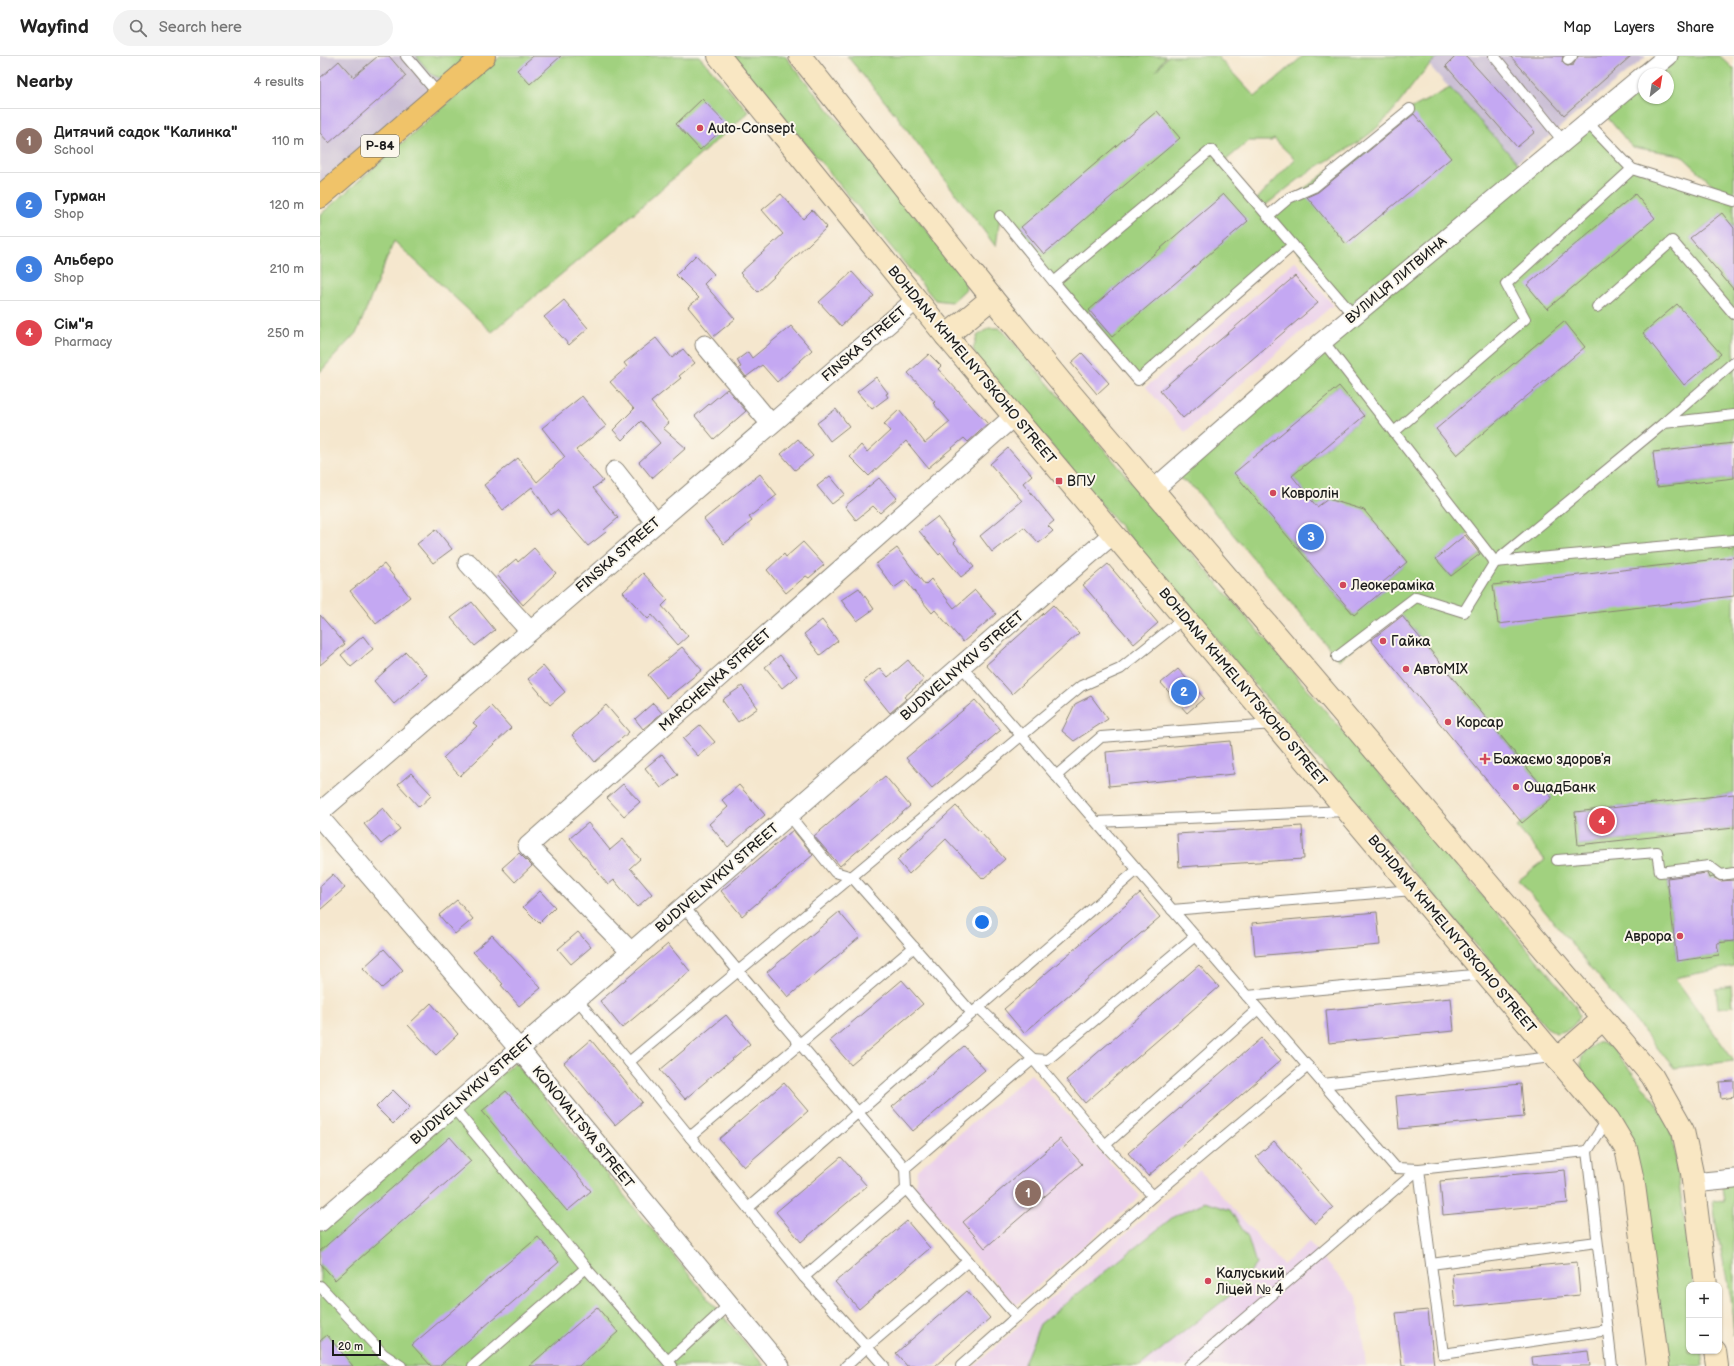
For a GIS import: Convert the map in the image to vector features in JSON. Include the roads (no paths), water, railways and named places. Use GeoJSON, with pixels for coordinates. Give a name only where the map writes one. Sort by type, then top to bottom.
{"type":"FeatureCollection","features":[{"type":"Feature","properties":{"kind":"main road","name":"Р-84"},"geometry":{"type":"LineString","coordinates":[[320,197],[484,56]]}},
{"type":"Feature","properties":{"kind":"street","name":"BOHDANA KHMELNYTSKOHO STREET"},"geometry":{"type":"LineString","coordinates":[[718,56],[946,336],[1608,1119],[1626,1149],[1634,1185],[1658,1366]]}},
{"type":"Feature","properties":{"kind":"street"},"geometry":{"type":"LineString","coordinates":[[800,56],[992,298],[1153,490],[1652,1076],[1682,1131],[1693,1183],[1706,1282]]}},
{"type":"Feature","properties":{"kind":"street","name":"ВУЛИЦЯ ЛИТВИНА"},"geometry":{"type":"LineString","coordinates":[[1653,68],[1668,56]]}},
{"type":"Feature","properties":{"kind":"street","name":"ВУЛИЦЯ ЛИТВИНА"},"geometry":{"type":"LineString","coordinates":[[1153,490],[1323,341],[1563,141],[1638,81]]}},
{"type":"Feature","properties":{"kind":"street"},"geometry":{"type":"LineString","coordinates":[[946,336],[992,298]]}},
{"type":"Feature","properties":{"kind":"street","name":"FINSKA STREET"},"geometry":{"type":"LineString","coordinates":[[320,812],[916,299]]}},
{"type":"Feature","properties":{"kind":"street"},"geometry":{"type":"LineString","coordinates":[[705,345],[771,424]]}},
{"type":"Feature","properties":{"kind":"street","name":"MARCHENKA STREET"},"geometry":{"type":"LineString","coordinates":[[631,952],[528,846],[1014,416]]}},
{"type":"Feature","properties":{"kind":"street"},"geometry":{"type":"LineString","coordinates":[[615,471],[656,523]]}},
{"type":"Feature","properties":{"kind":"street","name":"BUDIVELNYKIV STREET"},"geometry":{"type":"LineString","coordinates":[[320,1222],[1114,534]]}},
{"type":"Feature","properties":{"kind":"street"},"geometry":{"type":"LineString","coordinates":[[468,563],[530,631]]}},
{"type":"Feature","properties":{"kind":"street","name":"KONOVALTSYA STREET"},"geometry":{"type":"LineString","coordinates":[[320,818],[519,1049],[780,1366]]}},
{"type":"Feature","properties":{"kind":"street"},"geometry":{"type":"LineString","coordinates":[[1557,1059],[1603,1019]]}},
{"type":"Feature","properties":{"kind":"street"},"geometry":{"type":"LineString","coordinates":[[1693,1183],[1734,1179]]}},
{"type":"Feature","properties":{"kind":"street"},"geometry":{"type":"LineString","coordinates":[[1715,1354],[1717,1366]]}},
{"type":"Feature","properties":{"kind":"lane"},"geometry":{"type":"LineString","coordinates":[[406,56],[439,95]]}},
{"type":"Feature","properties":{"kind":"lane"},"geometry":{"type":"LineString","coordinates":[[1494,56],[1563,141]]}},
{"type":"Feature","properties":{"kind":"lane"},"geometry":{"type":"LineString","coordinates":[[1268,216],[1288,198],[1314,187],[1410,109]]}},
{"type":"Feature","properties":{"kind":"lane"},"geometry":{"type":"LineString","coordinates":[[1587,122],[1632,169],[1734,201]]}},
{"type":"Feature","properties":{"kind":"lane"},"geometry":{"type":"LineString","coordinates":[[1054,282],[1211,150],[1354,316]]}},
{"type":"Feature","properties":{"kind":"lane"},"geometry":{"type":"LineString","coordinates":[[1394,432],[1525,319],[1506,284],[1632,169]]}},
{"type":"Feature","properties":{"kind":"lane"},"geometry":{"type":"LineString","coordinates":[[1000,216],[1138,380],[1293,245]]}},
{"type":"Feature","properties":{"kind":"lane"},"geometry":{"type":"LineString","coordinates":[[1597,307],[1672,241],[1734,314]]}},
{"type":"Feature","properties":{"kind":"lane"},"geometry":{"type":"LineString","coordinates":[[1323,341],[1495,562]]}},
{"type":"Feature","properties":{"kind":"lane"},"geometry":{"type":"LineString","coordinates":[[1337,657],[1416,597],[1464,612],[1495,562],[1664,423],[1734,362]]}},
{"type":"Feature","properties":{"kind":"lane"},"geometry":{"type":"LineString","coordinates":[[1664,423],[1734,416]]}},
{"type":"Feature","properties":{"kind":"lane"},"geometry":{"type":"LineString","coordinates":[[1495,562],[1734,540]]}},
{"type":"Feature","properties":{"kind":"lane"},"geometry":{"type":"LineString","coordinates":[[629,1062],[1081,686],[1120,669],[1184,618]]}},
{"type":"Feature","properties":{"kind":"lane"},"geometry":{"type":"LineString","coordinates":[[961,666],[1396,1168],[1419,1169],[1587,1151]]}},
{"type":"Feature","properties":{"kind":"lane"},"geometry":{"type":"LineString","coordinates":[[1056,776],[1101,737],[1274,724]]}},
{"type":"Feature","properties":{"kind":"lane"},"geometry":{"type":"LineString","coordinates":[[1097,822],[1347,811]]}},
{"type":"Feature","properties":{"kind":"lane"},"geometry":{"type":"LineString","coordinates":[[789,816],[835,872],[852,877],[914,947],[975,1010],[1033,1059],[1105,1145],[1153,1196]]}},
{"type":"Feature","properties":{"kind":"lane"},"geometry":{"type":"LineString","coordinates":[[1557,860],[1657,852],[1660,872],[1709,866],[1721,875],[1734,873]]}},
{"type":"Feature","properties":{"kind":"lane"},"geometry":{"type":"LineString","coordinates":[[748,1208],[1137,870]]}},
{"type":"Feature","properties":{"kind":"lane"},"geometry":{"type":"LineString","coordinates":[[1172,910],[1415,890]]}},
{"type":"Feature","properties":{"kind":"lane"},"geometry":{"type":"LineString","coordinates":[[684,907],[799,1045],[905,1168],[906,1189],[1017,1317]]}},
{"type":"Feature","properties":{"kind":"lane"},"geometry":{"type":"LineString","coordinates":[[905,1168],[1033,1059],[1047,1060],[1195,936]]}},
{"type":"Feature","properties":{"kind":"lane"},"geometry":{"type":"LineString","coordinates":[[690,1137],[914,947]]}},
{"type":"Feature","properties":{"kind":"lane"},"geometry":{"type":"LineString","coordinates":[[1247,996],[1485,973]]}},
{"type":"Feature","properties":{"kind":"lane"},"geometry":{"type":"LineString","coordinates":[[577,999],[804,1277],[884,1366]]}},
{"type":"Feature","properties":{"kind":"lane"},"geometry":{"type":"LineString","coordinates":[[1105,1145],[1258,1009]]}},
{"type":"Feature","properties":{"kind":"lane"},"geometry":{"type":"LineString","coordinates":[[1323,1084],[1552,1057],[1557,1059]]}},
{"type":"Feature","properties":{"kind":"lane"},"geometry":{"type":"LineString","coordinates":[[961,1366],[1153,1196],[1308,1066]]}},
{"type":"Feature","properties":{"kind":"lane"},"geometry":{"type":"LineString","coordinates":[[452,1107],[586,1268],[670,1364],[729,1305]]}},
{"type":"Feature","properties":{"kind":"lane"},"geometry":{"type":"LineString","coordinates":[[1608,1119],[1587,1151],[1612,1366]]}},
{"type":"Feature","properties":{"kind":"lane"},"geometry":{"type":"LineString","coordinates":[[1419,1169],[1443,1354],[1608,1330]]}},
{"type":"Feature","properties":{"kind":"lane"},"geometry":{"type":"LineString","coordinates":[[1188,1366],[1419,1169]]}},
{"type":"Feature","properties":{"kind":"lane"},"geometry":{"type":"LineString","coordinates":[[804,1277],[906,1189]]}},
{"type":"Feature","properties":{"kind":"lane"},"geometry":{"type":"LineString","coordinates":[[1431,1264],[1597,1242]]}},
{"type":"Feature","properties":{"kind":"lane"},"geometry":{"type":"LineString","coordinates":[[846,1366],[968,1261]]}},
{"type":"Feature","properties":{"kind":"lane"},"geometry":{"type":"LineString","coordinates":[[473,1366],[586,1268]]}},
{"type":"Feature","properties":{"kind":"lane"},"geometry":{"type":"LineString","coordinates":[[320,1286],[383,1354],[401,1366]]}},
{"type":"Feature","properties":{"kind":"place","name":"Auto-Consept"},"geometry":{"type":"Point","coordinates":[700,128]}},
{"type":"Feature","properties":{"kind":"place","name":"ВПУ"},"geometry":{"type":"Point","coordinates":[1059,481]}},
{"type":"Feature","properties":{"kind":"place","name":"Ковролін"},"geometry":{"type":"Point","coordinates":[1273,493]}},
{"type":"Feature","properties":{"kind":"place","name":"Альберо"},"geometry":{"type":"Point","coordinates":[1311,537]}},
{"type":"Feature","properties":{"kind":"place","name":"Леокераміка"},"geometry":{"type":"Point","coordinates":[1343,585]}},
{"type":"Feature","properties":{"kind":"place","name":"Гайка"},"geometry":{"type":"Point","coordinates":[1383,641]}},
{"type":"Feature","properties":{"kind":"place","name":"АвтоMIX"},"geometry":{"type":"Point","coordinates":[1406,669]}},
{"type":"Feature","properties":{"kind":"place","name":"Гурман"},"geometry":{"type":"Point","coordinates":[1184,692]}},
{"type":"Feature","properties":{"kind":"place","name":"Корсар"},"geometry":{"type":"Point","coordinates":[1448,722]}},
{"type":"Feature","properties":{"kind":"place","name":"Бажаємо здоровʼя"},"geometry":{"type":"Point","coordinates":[1485,759]}},
{"type":"Feature","properties":{"kind":"place","name":"ОщадБанк"},"geometry":{"type":"Point","coordinates":[1516,787]}},
{"type":"Feature","properties":{"kind":"place","name":"Сім\"я"},"geometry":{"type":"Point","coordinates":[1602,821]}},
{"type":"Feature","properties":{"kind":"place","name":"Аврора"},"geometry":{"type":"Point","coordinates":[1680,936]}},
{"type":"Feature","properties":{"kind":"place","name":"Дитячий садок \"Калинка\""},"geometry":{"type":"Point","coordinates":[1028,1193]}},
{"type":"Feature","properties":{"kind":"place","name":"Калуський Ліцей № 4"},"geometry":{"type":"Point","coordinates":[1208,1281]}}]}
